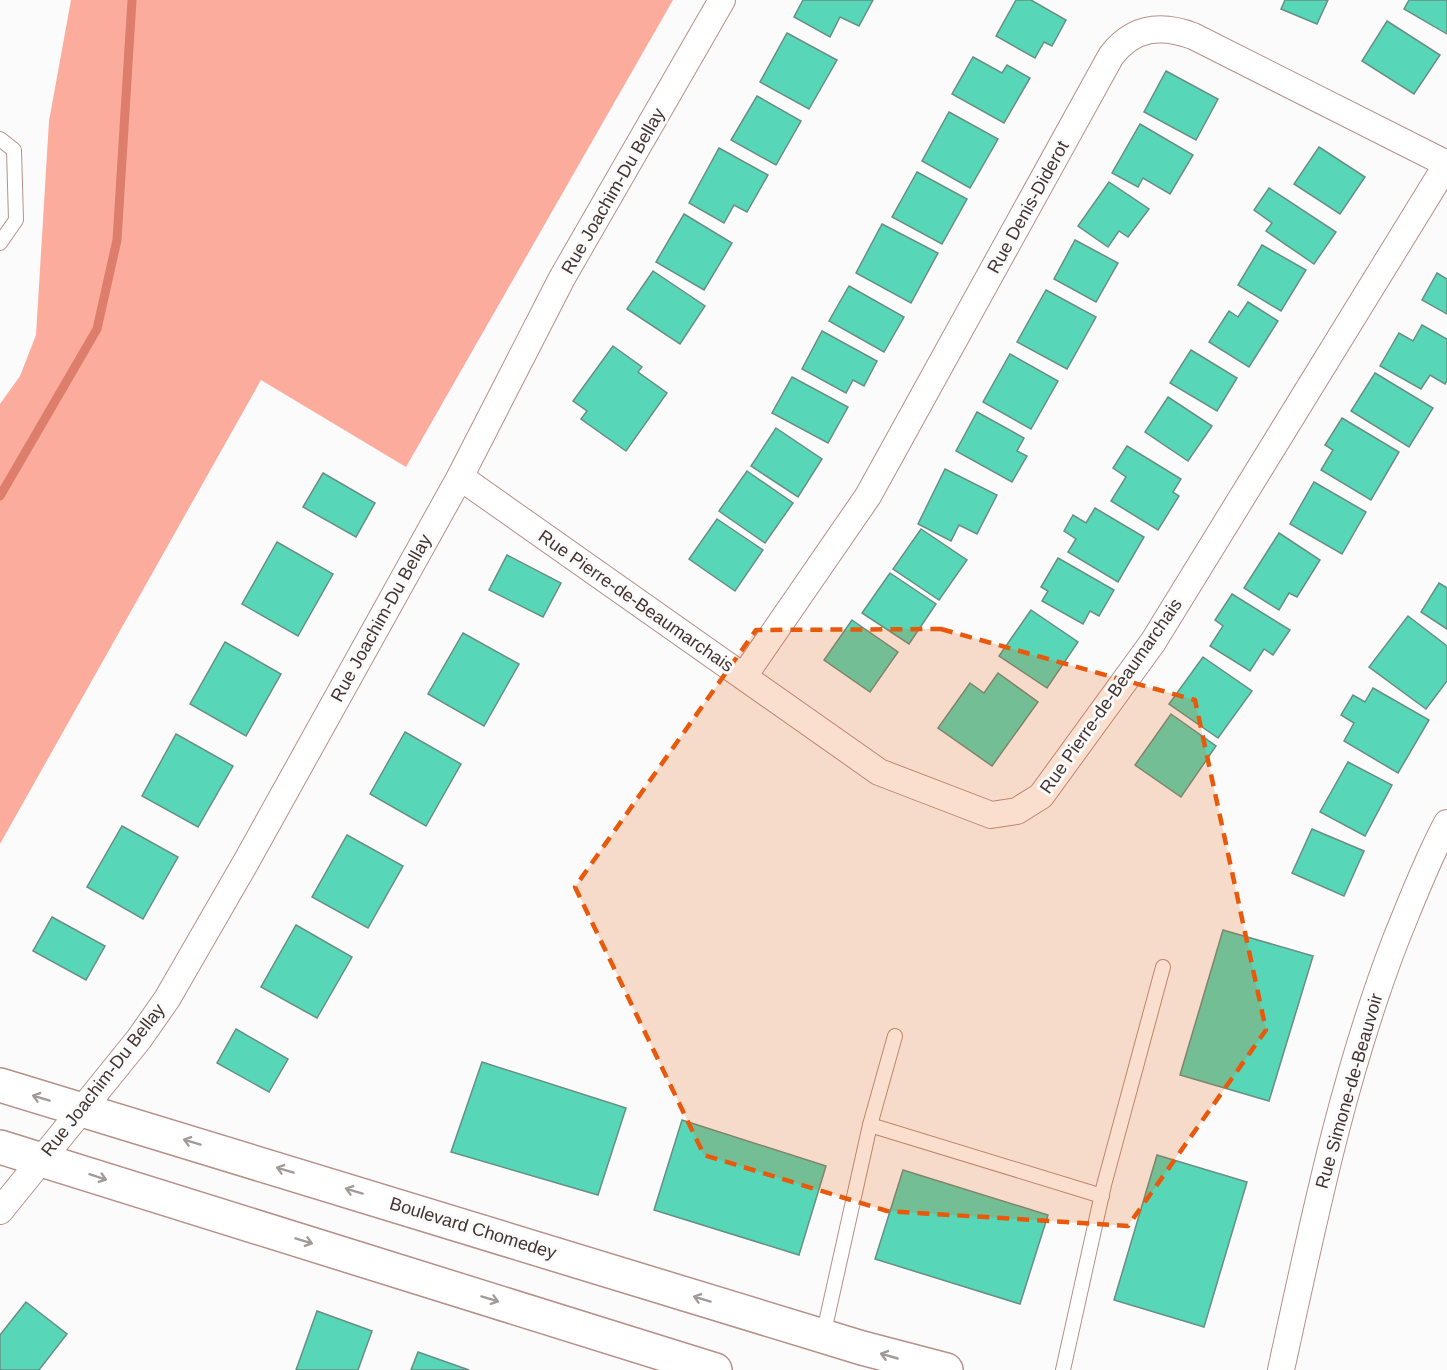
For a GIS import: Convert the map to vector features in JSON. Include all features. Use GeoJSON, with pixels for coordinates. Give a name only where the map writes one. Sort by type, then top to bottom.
{"type":"FeatureCollection","features":[{"type":"Feature","properties":{"kind":"street","name":"Rue Joachim-Du Bellay"},"geometry":{"type":"LineString","coordinates":[[0,1210],[139,1039],[206,933],[460,477],[562,278],[723,0]]}},
{"type":"Feature","properties":{"kind":"street","name":"Rue Denis-Diderot"},"geometry":{"type":"LineString","coordinates":[[744,676],[868,496],[1111,56],[1131,36],[1159,27],[1174,29],[1193,36],[1447,164]]}},
{"type":"Feature","properties":{"kind":"street","name":"Rue Pierre-de-Beaumarchais"},"geometry":{"type":"LineString","coordinates":[[460,477],[879,772],[991,815],[1017,812],[1041,796],[1153,642],[1447,164]]}},
{"type":"Feature","properties":{"kind":"street","name":"Rue Simone-de-Beauvoir"},"geometry":{"type":"LineString","coordinates":[[1281,1370],[1327,1157],[1353,1064],[1411,902],[1431,853],[1447,823]]}},
{"type":"Feature","properties":{"kind":"street","name":"Boulevard Chomedey"},"geometry":{"type":"LineString","coordinates":[[0,1085],[823,1336],[946,1370]]}},
{"type":"Feature","properties":{"kind":"street"},"geometry":{"type":"LineString","coordinates":[[0,1147],[716,1370]]}},
{"type":"Feature","properties":{"kind":"lane"},"geometry":{"type":"LineString","coordinates":[[0,139],[14,150],[16,220],[0,243]]}},
{"type":"Feature","properties":{"kind":"lane"},"geometry":{"type":"LineString","coordinates":[[1063,1370],[1102,1196],[1163,967]]}},
{"type":"Feature","properties":{"kind":"lane"},"geometry":{"type":"LineString","coordinates":[[823,1336],[870,1125],[895,1036]]}},
{"type":"Feature","properties":{"kind":"lane"},"geometry":{"type":"LineString","coordinates":[[870,1125],[1102,1196]]}},
{"type":"Feature","properties":{"kind":"highlighted area"},"geometry":{"type":"Polygon","coordinates":[[[941,629],[1195,700],[1266,1030],[1128,1226],[887,1211],[704,1155],[575,887],[756,630],[941,629]]]}},
{"type":"Feature","properties":{"kind":"shaded area"},"geometry":{"type":"Polygon","coordinates":[[[71,0],[673,0],[406,467],[261,380],[0,844],[0,404],[20,376],[36,335],[49,121],[71,0]]]}},
{"type":"Feature","properties":{"kind":"building"},"geometry":{"type":"Polygon","coordinates":[[[803,0],[873,0],[859,26],[840,17],[830,37],[794,17],[803,0]]]}},
{"type":"Feature","properties":{"kind":"building"},"geometry":{"type":"Polygon","coordinates":[[[1016,0],[1031,0],[1066,20],[1052,46],[1044,42],[1035,58],[996,36],[1016,0]]]}},
{"type":"Feature","properties":{"kind":"building"},"geometry":{"type":"Polygon","coordinates":[[[1285,0],[1328,0],[1317,24],[1281,9],[1285,0]]]}},
{"type":"Feature","properties":{"kind":"building"},"geometry":{"type":"Polygon","coordinates":[[[1409,0],[1447,0],[1447,34],[1404,9],[1409,0]]]}},
{"type":"Feature","properties":{"kind":"building"},"geometry":{"type":"Polygon","coordinates":[[[1387,21],[1440,55],[1414,94],[1362,61],[1387,21]]]}},
{"type":"Feature","properties":{"kind":"building"},"geometry":{"type":"Polygon","coordinates":[[[787,33],[837,60],[809,109],[760,82],[787,33]]]}},
{"type":"Feature","properties":{"kind":"building"},"geometry":{"type":"Polygon","coordinates":[[[973,57],[1002,73],[1007,65],[1030,78],[1004,123],[952,94],[973,57]]]}},
{"type":"Feature","properties":{"kind":"building"},"geometry":{"type":"Polygon","coordinates":[[[1166,71],[1218,99],[1196,140],[1144,112],[1166,71]]]}},
{"type":"Feature","properties":{"kind":"building"},"geometry":{"type":"Polygon","coordinates":[[[757,96],[801,121],[776,165],[731,140],[757,96]]]}},
{"type":"Feature","properties":{"kind":"building"},"geometry":{"type":"Polygon","coordinates":[[[949,112],[998,139],[970,188],[922,161],[949,112]]]}},
{"type":"Feature","properties":{"kind":"building"},"geometry":{"type":"Polygon","coordinates":[[[1140,124],[1193,155],[1170,194],[1143,178],[1138,187],[1112,173],[1140,124]]]}},
{"type":"Feature","properties":{"kind":"building"},"geometry":{"type":"Polygon","coordinates":[[[1319,147],[1365,177],[1340,214],[1294,184],[1319,147]]]}},
{"type":"Feature","properties":{"kind":"building"},"geometry":{"type":"Polygon","coordinates":[[[719,148],[768,175],[747,212],[734,205],[724,223],[689,203],[719,148]]]}},
{"type":"Feature","properties":{"kind":"building"},"geometry":{"type":"Polygon","coordinates":[[[917,172],[967,199],[942,244],[892,217],[917,172]]]}},
{"type":"Feature","properties":{"kind":"building"},"geometry":{"type":"Polygon","coordinates":[[[1109,182],[1149,209],[1128,237],[1119,231],[1108,247],[1078,226],[1109,182]]]}},
{"type":"Feature","properties":{"kind":"building"},"geometry":{"type":"Polygon","coordinates":[[[1269,188],[1336,232],[1314,264],[1266,231],[1272,223],[1254,210],[1269,188]]]}},
{"type":"Feature","properties":{"kind":"building"},"geometry":{"type":"Polygon","coordinates":[[[684,214],[732,243],[704,290],[656,262],[684,214]]]}},
{"type":"Feature","properties":{"kind":"building"},"geometry":{"type":"Polygon","coordinates":[[[882,224],[938,253],[911,303],[856,273],[882,224]]]}},
{"type":"Feature","properties":{"kind":"building"},"geometry":{"type":"Polygon","coordinates":[[[1075,240],[1118,263],[1096,302],[1054,279],[1075,240]]]}},
{"type":"Feature","properties":{"kind":"building"},"geometry":{"type":"Polygon","coordinates":[[[1262,245],[1306,270],[1281,311],[1238,285],[1262,245]]]}},
{"type":"Feature","properties":{"kind":"building"},"geometry":{"type":"Polygon","coordinates":[[[653,271],[705,306],[680,344],[627,309],[653,271]]]}},
{"type":"Feature","properties":{"kind":"building"},"geometry":{"type":"Polygon","coordinates":[[[1437,273],[1447,279],[1447,314],[1422,300],[1437,273]]]}},
{"type":"Feature","properties":{"kind":"building"},"geometry":{"type":"Polygon","coordinates":[[[849,286],[904,317],[884,352],[829,321],[849,286]]]}},
{"type":"Feature","properties":{"kind":"building"},"geometry":{"type":"Polygon","coordinates":[[[1046,290],[1096,317],[1067,369],[1017,342],[1046,290]]]}},
{"type":"Feature","properties":{"kind":"building"},"geometry":{"type":"Polygon","coordinates":[[[1248,302],[1278,321],[1249,367],[1209,342],[1229,311],[1238,317],[1248,302]]]}},
{"type":"Feature","properties":{"kind":"building"},"geometry":{"type":"Polygon","coordinates":[[[1422,325],[1447,339],[1447,381],[1445,384],[1430,375],[1421,389],[1380,366],[1399,333],[1413,341],[1422,325]]]}},
{"type":"Feature","properties":{"kind":"building"},"geometry":{"type":"Polygon","coordinates":[[[822,331],[877,361],[864,386],[853,380],[846,393],[802,369],[822,331]]]}},
{"type":"Feature","properties":{"kind":"building"},"geometry":{"type":"Polygon","coordinates":[[[613,346],[642,367],[638,372],[667,393],[626,451],[581,419],[587,411],[573,401],[613,346]]]}},
{"type":"Feature","properties":{"kind":"building"},"geometry":{"type":"Polygon","coordinates":[[[1191,350],[1237,378],[1217,411],[1170,383],[1191,350]]]}},
{"type":"Feature","properties":{"kind":"building"},"geometry":{"type":"Polygon","coordinates":[[[1010,354],[1058,381],[1031,429],[983,402],[1010,354]]]}},
{"type":"Feature","properties":{"kind":"building"},"geometry":{"type":"Polygon","coordinates":[[[1375,373],[1433,408],[1409,447],[1351,411],[1375,373]]]}},
{"type":"Feature","properties":{"kind":"building"},"geometry":{"type":"Polygon","coordinates":[[[792,377],[848,407],[828,443],[772,413],[792,377]]]}},
{"type":"Feature","properties":{"kind":"building"},"geometry":{"type":"Polygon","coordinates":[[[1168,397],[1212,426],[1188,461],[1145,432],[1168,397]]]}},
{"type":"Feature","properties":{"kind":"building"},"geometry":{"type":"Polygon","coordinates":[[[977,412],[1024,438],[1017,451],[1027,456],[1012,482],[956,451],[977,412]]]}},
{"type":"Feature","properties":{"kind":"building"},"geometry":{"type":"Polygon","coordinates":[[[1342,418],[1399,452],[1371,500],[1321,470],[1333,450],[1325,445],[1342,418]]]}},
{"type":"Feature","properties":{"kind":"building"},"geometry":{"type":"Polygon","coordinates":[[[776,428],[822,459],[798,497],[751,466],[776,428]]]}},
{"type":"Feature","properties":{"kind":"building"},"geometry":{"type":"Polygon","coordinates":[[[1127,446],[1181,479],[1173,492],[1179,496],[1158,530],[1111,501],[1126,477],[1113,468],[1127,446]]]}},
{"type":"Feature","properties":{"kind":"building"},"geometry":{"type":"Polygon","coordinates":[[[945,469],[997,495],[977,534],[959,525],[951,541],[918,524],[945,469]]]}},
{"type":"Feature","properties":{"kind":"building"},"geometry":{"type":"Polygon","coordinates":[[[747,471],[793,503],[765,543],[719,511],[747,471]]]}},
{"type":"Feature","properties":{"kind":"building"},"geometry":{"type":"Polygon","coordinates":[[[323,473],[375,503],[356,537],[303,507],[323,473]]]}},
{"type":"Feature","properties":{"kind":"building"},"geometry":{"type":"Polygon","coordinates":[[[1314,482],[1366,512],[1342,554],[1290,524],[1314,482]]]}},
{"type":"Feature","properties":{"kind":"building"},"geometry":{"type":"Polygon","coordinates":[[[1095,508],[1144,537],[1118,582],[1068,552],[1076,539],[1064,531],[1073,515],[1086,523],[1095,508]]]}},
{"type":"Feature","properties":{"kind":"building"},"geometry":{"type":"Polygon","coordinates":[[[717,519],[763,550],[735,591],[689,559],[717,519]]]}},
{"type":"Feature","properties":{"kind":"building"},"geometry":{"type":"Polygon","coordinates":[[[921,529],[967,560],[939,600],[893,569],[921,529]]]}},
{"type":"Feature","properties":{"kind":"building"},"geometry":{"type":"Polygon","coordinates":[[[1279,533],[1320,560],[1297,597],[1289,593],[1279,610],[1244,588],[1279,533]]]}},
{"type":"Feature","properties":{"kind":"building"},"geometry":{"type":"Polygon","coordinates":[[[277,542],[333,574],[298,636],[242,604],[277,542]]]}},
{"type":"Feature","properties":{"kind":"building"},"geometry":{"type":"Polygon","coordinates":[[[507,555],[561,583],[543,617],[489,590],[507,555]]]}},
{"type":"Feature","properties":{"kind":"building"},"geometry":{"type":"Polygon","coordinates":[[[1058,558],[1114,590],[1099,616],[1090,611],[1083,624],[1042,601],[1048,591],[1041,587],[1058,558]]]}},
{"type":"Feature","properties":{"kind":"building"},"geometry":{"type":"Polygon","coordinates":[[[890,573],[936,604],[909,644],[862,613],[890,573]]]}},
{"type":"Feature","properties":{"kind":"building"},"geometry":{"type":"Polygon","coordinates":[[[1439,583],[1447,588],[1447,629],[1421,612],[1439,583]]]}},
{"type":"Feature","properties":{"kind":"building"},"geometry":{"type":"Polygon","coordinates":[[[1232,594],[1290,630],[1273,655],[1264,649],[1250,671],[1210,646],[1223,626],[1215,620],[1232,594]]]}},
{"type":"Feature","properties":{"kind":"building"},"geometry":{"type":"Polygon","coordinates":[[[1031,610],[1078,642],[1047,688],[999,656],[1031,610]]]}},
{"type":"Feature","properties":{"kind":"building"},"geometry":{"type":"Polygon","coordinates":[[[1408,616],[1447,646],[1447,681],[1426,709],[1369,667],[1408,616]]]}},
{"type":"Feature","properties":{"kind":"building"},"geometry":{"type":"Polygon","coordinates":[[[852,620],[898,652],[870,692],[824,660],[852,620]]]}},
{"type":"Feature","properties":{"kind":"building"},"geometry":{"type":"Polygon","coordinates":[[[463,633],[519,664],[484,726],[428,694],[463,633]]]}},
{"type":"Feature","properties":{"kind":"building"},"geometry":{"type":"Polygon","coordinates":[[[225,642],[281,674],[246,736],[190,704],[225,642]]]}},
{"type":"Feature","properties":{"kind":"building"},"geometry":{"type":"Polygon","coordinates":[[[1203,657],[1252,691],[1218,738],[1169,704],[1203,657]]]}},
{"type":"Feature","properties":{"kind":"building"},"geometry":{"type":"Polygon","coordinates":[[[998,673],[1038,702],[992,766],[938,728],[970,683],[984,693],[998,673]]]}},
{"type":"Feature","properties":{"kind":"building"},"geometry":{"type":"Polygon","coordinates":[[[1373,688],[1429,720],[1398,773],[1344,741],[1354,723],[1341,715],[1353,695],[1365,702],[1373,688]]]}},
{"type":"Feature","properties":{"kind":"building"},"geometry":{"type":"Polygon","coordinates":[[[1171,714],[1216,746],[1181,797],[1135,765],[1171,714]]]}},
{"type":"Feature","properties":{"kind":"building"},"geometry":{"type":"Polygon","coordinates":[[[405,732],[461,764],[426,826],[370,794],[405,732]]]}},
{"type":"Feature","properties":{"kind":"building"},"geometry":{"type":"Polygon","coordinates":[[[176,734],[233,766],[198,827],[142,796],[176,734]]]}},
{"type":"Feature","properties":{"kind":"building"},"geometry":{"type":"Polygon","coordinates":[[[1348,762],[1392,785],[1365,836],[1320,812],[1348,762]]]}},
{"type":"Feature","properties":{"kind":"building"},"geometry":{"type":"Polygon","coordinates":[[[122,826],[178,857],[143,919],[87,887],[122,826]]]}},
{"type":"Feature","properties":{"kind":"building"},"geometry":{"type":"Polygon","coordinates":[[[1312,829],[1364,851],[1344,896],[1292,873],[1312,829]]]}},
{"type":"Feature","properties":{"kind":"building"},"geometry":{"type":"Polygon","coordinates":[[[347,835],[403,866],[368,928],[312,897],[347,835]]]}},
{"type":"Feature","properties":{"kind":"building"},"geometry":{"type":"Polygon","coordinates":[[[52,917],[105,946],[86,980],[33,951],[52,917]]]}},
{"type":"Feature","properties":{"kind":"building"},"geometry":{"type":"Polygon","coordinates":[[[296,925],[352,957],[317,1018],[261,987],[296,925]]]}},
{"type":"Feature","properties":{"kind":"building"},"geometry":{"type":"Polygon","coordinates":[[[1223,930],[1313,956],[1269,1101],[1180,1075],[1223,930]]]}},
{"type":"Feature","properties":{"kind":"building"},"geometry":{"type":"Polygon","coordinates":[[[236,1029],[288,1059],[269,1092],[217,1063],[236,1029]]]}},
{"type":"Feature","properties":{"kind":"building"},"geometry":{"type":"Polygon","coordinates":[[[482,1062],[626,1108],[598,1195],[451,1152],[482,1062]]]}},
{"type":"Feature","properties":{"kind":"building"},"geometry":{"type":"Polygon","coordinates":[[[682,1120],[826,1166],[799,1255],[654,1210],[682,1120]]]}},
{"type":"Feature","properties":{"kind":"building"},"geometry":{"type":"Polygon","coordinates":[[[1157,1155],[1247,1182],[1204,1327],[1114,1300],[1157,1155]]]}},
{"type":"Feature","properties":{"kind":"building"},"geometry":{"type":"Polygon","coordinates":[[[903,1170],[1048,1215],[1020,1304],[875,1259],[903,1170]]]}},
{"type":"Feature","properties":{"kind":"building"},"geometry":{"type":"Polygon","coordinates":[[[26,1302],[67,1334],[39,1370],[0,1370],[0,1335],[26,1302]]]}},
{"type":"Feature","properties":{"kind":"building"},"geometry":{"type":"Polygon","coordinates":[[[317,1311],[372,1331],[358,1370],[296,1370],[317,1311]]]}},
{"type":"Feature","properties":{"kind":"building"},"geometry":{"type":"Polygon","coordinates":[[[418,1352],[469,1370],[411,1370],[418,1352]]]}},
{"type":"Feature","properties":{"kind":"waterway"},"geometry":{"type":"LineString","coordinates":[[0,496],[97,329],[117,240],[132,0]]}}]}
